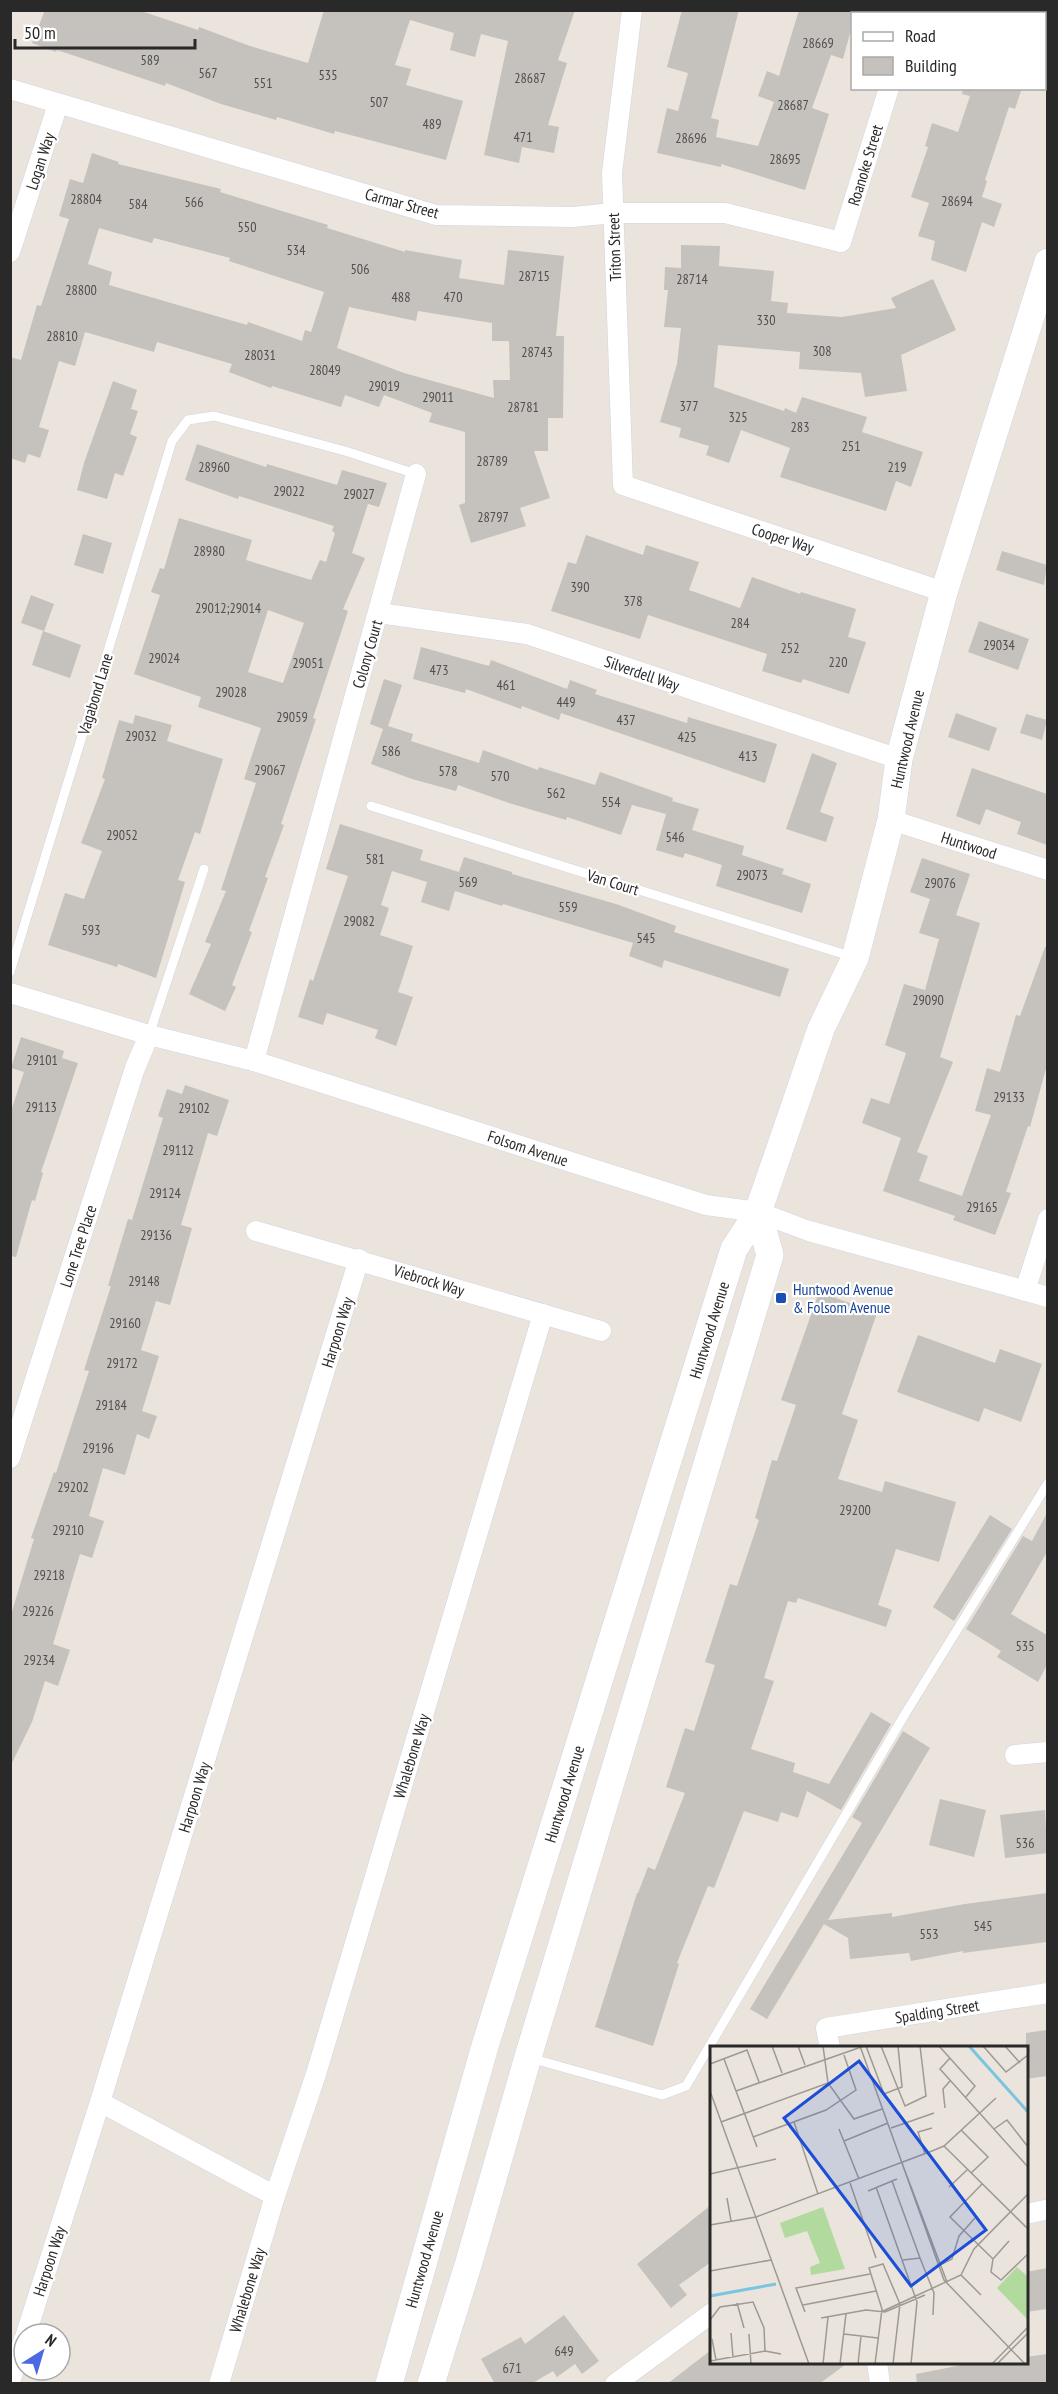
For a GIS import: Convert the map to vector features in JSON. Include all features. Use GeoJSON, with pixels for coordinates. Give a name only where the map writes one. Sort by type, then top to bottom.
{"type":"FeatureCollection","features":[{"type":"Feature","properties":{"kind":"street","name":"Triton Street"},"geometry":{"type":"LineString","coordinates":[[622,485],[612,172],[633,10]]}},
{"type":"Feature","properties":{"kind":"street","name":"Carmar Street"},"geometry":{"type":"LineString","coordinates":[[10,89],[436,215],[573,217],[613,213],[725,213],[841,242]]}},
{"type":"Feature","properties":{"kind":"street","name":"Roanoke Street"},"geometry":{"type":"LineString","coordinates":[[841,242],[888,90]]}},
{"type":"Feature","properties":{"kind":"street","name":"Logan Way"},"geometry":{"type":"LineString","coordinates":[[10,252],[58,104]]}},
{"type":"Feature","properties":{"kind":"street","name":"Huntwood Avenue"},"geometry":{"type":"LineString","coordinates":[[389,2384],[489,2035],[734,1249],[758,1212],[821,1029],[855,958],[891,820],[899,759],[944,592],[1047,262]]}},
{"type":"Feature","properties":{"kind":"street","name":"Colony Court"},"geometry":{"type":"LineString","coordinates":[[254,1061],[416,474]]}},
{"type":"Feature","properties":{"kind":"street","name":"Cooper Way"},"geometry":{"type":"LineString","coordinates":[[622,485],[944,592]]}},
{"type":"Feature","properties":{"kind":"street","name":"Silverdell Way"},"geometry":{"type":"LineString","coordinates":[[379,613],[527,634],[899,759]]}},
{"type":"Feature","properties":{"kind":"street","name":"Huntwood"},"geometry":{"type":"LineString","coordinates":[[891,820],[1047,870]]}},
{"type":"Feature","properties":{"kind":"street","name":"Folsom Avenue"},"geometry":{"type":"LineString","coordinates":[[10,993],[149,1035],[254,1061],[706,1204],[758,1212],[809,1231],[1047,1297]]}},
{"type":"Feature","properties":{"kind":"street","name":"Lone Tree Place"},"geometry":{"type":"LineString","coordinates":[[10,1458],[135,1068],[149,1035]]}},
{"type":"Feature","properties":{"kind":"street"},"geometry":{"type":"LineString","coordinates":[[431,2384],[770,1255],[758,1212]]}},
{"type":"Feature","properties":{"kind":"street"},"geometry":{"type":"LineString","coordinates":[[1024,1291],[1047,1219]]}},
{"type":"Feature","properties":{"kind":"street","name":"Viebrock Way"},"geometry":{"type":"LineString","coordinates":[[256,1230],[601,1331]]}},
{"type":"Feature","properties":{"kind":"street","name":"Harpoon Way"},"geometry":{"type":"LineString","coordinates":[[30,2322],[100,2102],[359,1259]]}},
{"type":"Feature","properties":{"kind":"street","name":"Whalebone Way"},"geometry":{"type":"LineString","coordinates":[[219,2384],[275,2196],[316,2074],[543,1314]]}},
{"type":"Feature","properties":{"kind":"street"},"geometry":{"type":"LineString","coordinates":[[1015,1755],[1047,1752]]}},
{"type":"Feature","properties":{"kind":"street","name":"Spalding Street"},"geometry":{"type":"LineString","coordinates":[[830,2046],[826,2028],[1047,1993]]}},
{"type":"Feature","properties":{"kind":"street"},"geometry":{"type":"LineString","coordinates":[[100,2102],[275,2196]]}},
{"type":"Feature","properties":{"kind":"street"},"geometry":{"type":"LineString","coordinates":[[615,2384],[710,2314]]}},
{"type":"Feature","properties":{"kind":"street"},"geometry":{"type":"LineString","coordinates":[[877,2364],[880,2384]]}},
{"type":"Feature","properties":{"kind":"lane","name":"Colony Court"},"geometry":{"type":"LineString","coordinates":[[188,420],[214,416],[345,451],[416,474]]}},
{"type":"Feature","properties":{"kind":"lane","name":"Vagabond Lane"},"geometry":{"type":"LineString","coordinates":[[10,972],[172,441],[188,420]]}},
{"type":"Feature","properties":{"kind":"lane","name":"Van Court"},"geometry":{"type":"LineString","coordinates":[[371,806],[855,958]]}},
{"type":"Feature","properties":{"kind":"lane"},"geometry":{"type":"LineString","coordinates":[[149,1035],[204,868]]}},
{"type":"Feature","properties":{"kind":"lane"},"geometry":{"type":"LineString","coordinates":[[528,2057],[662,2095],[686,2086],[905,1714],[1047,1484]]}},
{"type":"Feature","properties":{"kind":"building"},"geometry":{"type":"Polygon","coordinates":[[[45,10],[138,10],[198,30],[199,27],[250,46],[308,63],[324,10],[575,10],[558,60],[567,63],[548,125],[559,127],[554,153],[522,147],[519,163],[484,155],[508,41],[481,34],[475,57],[450,50],[454,33],[410,20],[395,65],[411,69],[406,85],[463,101],[446,160],[335,131],[334,134],[277,117],[276,120],[221,104],[166,83],[165,86],[57,50],[56,52],[32,43],[45,10]]]}},
{"type":"Feature","properties":{"kind":"building"},"geometry":{"type":"Polygon","coordinates":[[[682,10],[739,10],[711,118],[719,120],[716,137],[758,146],[774,102],[758,96],[767,71],[779,76],[799,10],[857,10],[851,12],[851,30],[843,59],[831,55],[812,108],[829,114],[805,190],[721,164],[721,167],[657,153],[667,108],[678,111],[688,73],[667,67],[682,10]]]}},
{"type":"Feature","properties":{"kind":"building"},"geometry":{"type":"Polygon","coordinates":[[[963,90],[1021,90],[1015,109],[1009,107],[985,180],[987,181],[982,197],[1002,204],[994,227],[982,222],[966,272],[931,260],[935,241],[918,236],[929,203],[911,197],[928,147],[925,146],[932,123],[958,132],[970,96],[962,94],[963,90]]]}},
{"type":"Feature","properties":{"kind":"building"},"geometry":{"type":"Polygon","coordinates":[[[92,153],[119,162],[118,164],[221,189],[220,192],[328,225],[327,228],[405,252],[405,250],[462,260],[459,278],[504,285],[508,250],[564,256],[556,336],[564,336],[563,418],[548,418],[548,451],[534,451],[550,498],[520,508],[526,526],[471,543],[459,505],[465,503],[465,432],[429,422],[432,413],[384,395],[379,407],[345,395],[341,407],[272,386],[271,388],[229,372],[232,364],[157,342],[154,352],[85,332],[75,366],[59,361],[39,427],[49,430],[40,458],[28,454],[25,463],[10,458],[10,357],[21,360],[37,305],[41,306],[69,219],[59,216],[70,179],[83,183],[92,153]],[[99,228],[88,264],[112,272],[109,285],[247,325],[248,322],[302,341],[305,330],[311,332],[324,292],[229,261],[230,258],[154,238],[152,243],[99,228]],[[349,307],[337,348],[404,373],[494,398],[493,380],[510,380],[509,341],[492,341],[492,323],[418,311],[416,321],[349,307]]]}},
{"type":"Feature","properties":{"kind":"building"},"geometry":{"type":"Polygon","coordinates":[[[681,245],[720,246],[719,266],[774,271],[771,301],[788,303],[787,313],[842,317],[896,308],[891,298],[933,279],[956,330],[901,355],[907,391],[865,397],[861,373],[799,369],[800,352],[718,345],[714,387],[784,411],[785,408],[796,413],[802,397],[867,417],[862,432],[923,452],[911,487],[896,481],[886,511],[780,477],[790,448],[741,430],[729,463],[706,455],[709,446],[679,437],[681,428],[660,422],[677,364],[681,328],[664,327],[668,290],[664,290],[665,267],[681,268],[681,245]]]}},
{"type":"Feature","properties":{"kind":"building"},"geometry":{"type":"Polygon","coordinates":[[[113,381],[137,390],[131,409],[138,411],[130,434],[137,437],[123,476],[115,473],[107,499],[77,490],[84,463],[113,381]]]}},
{"type":"Feature","properties":{"kind":"building"},"geometry":{"type":"Polygon","coordinates":[[[197,444],[266,467],[267,464],[337,485],[342,470],[387,483],[379,507],[368,504],[352,553],[365,558],[343,609],[348,611],[313,718],[316,719],[281,824],[284,825],[265,877],[268,878],[249,931],[252,932],[232,985],[236,987],[225,1011],[189,994],[211,944],[205,942],[226,891],[221,890],[256,783],[244,779],[261,728],[198,707],[201,697],[134,674],[160,595],[151,592],[160,568],[164,569],[179,518],[252,540],[246,560],[311,580],[320,560],[326,562],[335,533],[332,531],[334,526],[239,496],[238,499],[185,480],[197,444]],[[268,610],[248,672],[283,683],[304,623],[268,610]]]}},
{"type":"Feature","properties":{"kind":"building"},"geometry":{"type":"Polygon","coordinates":[[[83,534],[112,543],[103,574],[74,565],[83,534]]]}},
{"type":"Feature","properties":{"kind":"building"},"geometry":{"type":"Polygon","coordinates":[[[586,535],[643,555],[646,545],[699,562],[689,590],[740,608],[752,577],[800,594],[801,592],[856,609],[848,637],[866,642],[849,694],[803,679],[801,683],[762,671],[767,654],[648,615],[640,639],[551,611],[568,562],[576,564],[586,535]]]}},
{"type":"Feature","properties":{"kind":"building"},"geometry":{"type":"Polygon","coordinates":[[[1002,551],[1047,565],[1044,585],[996,570],[1002,551]]]}},
{"type":"Feature","properties":{"kind":"building"},"geometry":{"type":"Polygon","coordinates":[[[31,595],[54,604],[44,631],[21,623],[31,595]]]}},
{"type":"Feature","properties":{"kind":"building"},"geometry":{"type":"Polygon","coordinates":[[[979,621],[1029,639],[1018,670],[968,652],[979,621]]]}},
{"type":"Feature","properties":{"kind":"building"},"geometry":{"type":"Polygon","coordinates":[[[43,631],[81,645],[70,678],[32,665],[43,631]]]}},
{"type":"Feature","properties":{"kind":"building"},"geometry":{"type":"Polygon","coordinates":[[[421,647],[489,666],[491,660],[567,689],[570,680],[597,690],[595,694],[687,723],[688,717],[777,744],[765,783],[561,713],[559,720],[466,689],[465,693],[413,679],[421,647]]]}},
{"type":"Feature","properties":{"kind":"building"},"geometry":{"type":"Polygon","coordinates":[[[384,679],[402,685],[388,726],[413,734],[411,741],[479,763],[483,750],[538,770],[539,767],[595,785],[600,772],[673,798],[672,801],[699,809],[692,830],[744,846],[742,855],[784,869],[782,874],[811,884],[802,913],[716,886],[722,865],[685,853],[683,858],[656,850],[666,814],[632,805],[621,835],[567,817],[566,820],[509,803],[458,785],[456,791],[412,779],[371,764],[383,729],[370,724],[384,679]]]}},
{"type":"Feature","properties":{"kind":"building"},"geometry":{"type":"Polygon","coordinates":[[[956,713],[997,728],[989,751],[948,737],[956,713]]]}},
{"type":"Feature","properties":{"kind":"building"},"geometry":{"type":"Polygon","coordinates":[[[1026,714],[1047,720],[1042,740],[1020,733],[1026,714]]]}},
{"type":"Feature","properties":{"kind":"building"},"geometry":{"type":"Polygon","coordinates":[[[135,715],[172,725],[167,741],[223,759],[200,834],[195,832],[178,880],[185,882],[156,978],[118,964],[117,967],[48,945],[65,893],[84,899],[102,851],[81,843],[105,779],[102,778],[119,720],[133,724],[135,715]]]}},
{"type":"Feature","properties":{"kind":"building"},"geometry":{"type":"Polygon","coordinates":[[[812,753],[837,763],[820,812],[834,817],[826,842],[786,829],[812,753]]]}},
{"type":"Feature","properties":{"kind":"building"},"geometry":{"type":"Polygon","coordinates":[[[972,768],[1047,794],[1047,845],[1017,834],[1021,822],[986,809],[980,825],[956,816],[972,768]]]}},
{"type":"Feature","properties":{"kind":"building"},"geometry":{"type":"Polygon","coordinates":[[[340,824],[423,850],[420,860],[459,872],[464,857],[512,872],[512,874],[616,904],[676,926],[674,932],[789,969],[780,997],[664,960],[662,968],[629,956],[633,943],[455,891],[449,911],[421,902],[427,882],[392,871],[381,905],[389,908],[380,935],[413,946],[398,992],[413,997],[396,1046],[375,1038],[378,1030],[327,1013],[323,1025],[298,1017],[310,979],[313,981],[348,876],[326,869],[340,824]]]}},
{"type":"Feature","properties":{"kind":"building"},"geometry":{"type":"Polygon","coordinates":[[[922,858],[970,874],[956,915],[980,923],[940,1057],[953,1062],[917,1152],[928,1156],[919,1181],[962,1196],[991,1115],[975,1111],[987,1068],[1000,1072],[1016,1015],[1020,1016],[1045,947],[1047,947],[1047,1065],[1030,1127],[1028,1126],[1006,1192],[1011,1193],[995,1235],[953,1220],[955,1216],[883,1191],[901,1138],[862,1123],[871,1098],[889,1104],[906,1053],[885,1045],[904,984],[925,990],[939,939],[919,933],[930,899],[910,892],[922,858]]]}},
{"type":"Feature","properties":{"kind":"building"},"geometry":{"type":"Polygon","coordinates":[[[21,1037],[64,1051],[62,1058],[78,1063],[41,1172],[43,1173],[35,1201],[32,1200],[16,1257],[10,1256],[10,1114],[24,1072],[11,1068],[21,1037]]]}},
{"type":"Feature","properties":{"kind":"building"},"geometry":{"type":"Polygon","coordinates":[[[185,1085],[229,1100],[217,1136],[208,1133],[181,1225],[192,1228],[170,1305],[156,1301],[141,1350],[159,1356],[142,1411],[157,1416],[149,1439],[137,1434],[125,1475],[103,1468],[89,1516],[104,1521],[92,1558],[80,1554],[53,1644],[70,1650],[58,1686],[45,1681],[32,1722],[10,1767],[10,1618],[34,1539],[31,1538],[54,1472],[56,1473],[89,1371],[84,1370],[111,1286],[108,1286],[128,1219],[132,1220],[163,1118],[158,1116],[167,1089],[182,1094],[185,1085]]]}},
{"type":"Feature","properties":{"kind":"building"},"geometry":{"type":"Polygon","coordinates":[[[819,1292],[877,1313],[842,1414],[858,1420],[838,1479],[882,1492],[885,1481],[956,1502],[939,1562],[896,1549],[878,1605],[892,1610],[886,1627],[798,1598],[796,1603],[788,1601],[764,1678],[774,1681],[751,1749],[795,1763],[793,1772],[829,1784],[871,1712],[891,1724],[841,1810],[807,1791],[798,1818],[781,1812],[778,1822],[744,1811],[714,1888],[708,1886],[677,1963],[679,1964],[653,2046],[595,2027],[637,1893],[648,1867],[655,1870],[685,1793],[666,1787],[685,1728],[694,1731],[715,1665],[705,1662],[730,1584],[737,1586],[759,1520],[755,1518],[772,1460],[777,1461],[796,1405],[781,1400],[819,1292]]]}},
{"type":"Feature","properties":{"kind":"building"},"geometry":{"type":"Polygon","coordinates":[[[918,1335],[995,1363],[1000,1349],[1042,1364],[1021,1422],[984,1408],[979,1422],[897,1392],[918,1335]]]}},
{"type":"Feature","properties":{"kind":"building"},"geometry":{"type":"Polygon","coordinates":[[[1047,1513],[1047,1552],[1011,1614],[1047,1635],[1047,1665],[1038,1682],[997,1657],[1001,1651],[966,1629],[1023,1536],[1032,1541],[1047,1513]]]}},
{"type":"Feature","properties":{"kind":"building"},"geometry":{"type":"Polygon","coordinates":[[[990,1515],[1012,1529],[954,1621],[933,1607],[990,1515]]]}},
{"type":"Feature","properties":{"kind":"building"},"geometry":{"type":"Polygon","coordinates":[[[903,1731],[930,1748],[828,1920],[892,1913],[892,1917],[1047,1893],[1047,1942],[963,1953],[963,1951],[911,1961],[909,1953],[850,1959],[848,1938],[824,1924],[767,2019],[750,2009],[862,1823],[852,1817],[903,1731]]]}},
{"type":"Feature","properties":{"kind":"building"},"geometry":{"type":"Polygon","coordinates":[[[940,1799],[986,1810],[974,1857],[929,1845],[940,1799]]]}},
{"type":"Feature","properties":{"kind":"building"},"geometry":{"type":"Polygon","coordinates":[[[1045,1810],[1047,1853],[1005,1858],[1000,1815],[1045,1810]]]}},
{"type":"Feature","properties":{"kind":"building"},"geometry":{"type":"Polygon","coordinates":[[[1047,2030],[1047,2076],[1028,2079],[1026,2033],[1047,2030]]]}},
{"type":"Feature","properties":{"kind":"building"},"geometry":{"type":"Polygon","coordinates":[[[710,2206],[710,2263],[679,2285],[687,2295],[671,2308],[637,2264],[710,2206]]]}},
{"type":"Feature","properties":{"kind":"building"},"geometry":{"type":"Polygon","coordinates":[[[1047,2268],[1047,2309],[1028,2312],[1028,2272],[1047,2268]]]}},
{"type":"Feature","properties":{"kind":"building"},"geometry":{"type":"Polygon","coordinates":[[[564,2315],[599,2361],[582,2374],[575,2364],[557,2377],[553,2371],[531,2384],[495,2384],[481,2359],[521,2337],[525,2344],[564,2315]]]}},
{"type":"Feature","properties":{"kind":"building"},"geometry":{"type":"Polygon","coordinates":[[[710,2351],[710,2364],[846,2364],[819,2384],[667,2384],[710,2351]]]}},
{"type":"Feature","properties":{"kind":"building"},"geometry":{"type":"Polygon","coordinates":[[[1047,2354],[1047,2384],[917,2384],[916,2374],[967,2364],[1028,2364],[1028,2357],[1047,2354]]]}},
{"type":"Feature","properties":{"kind":"place","name":"Huntwood Avenue & Folsom Avenue"},"geometry":{"type":"Point","coordinates":[781,1298]}}]}
